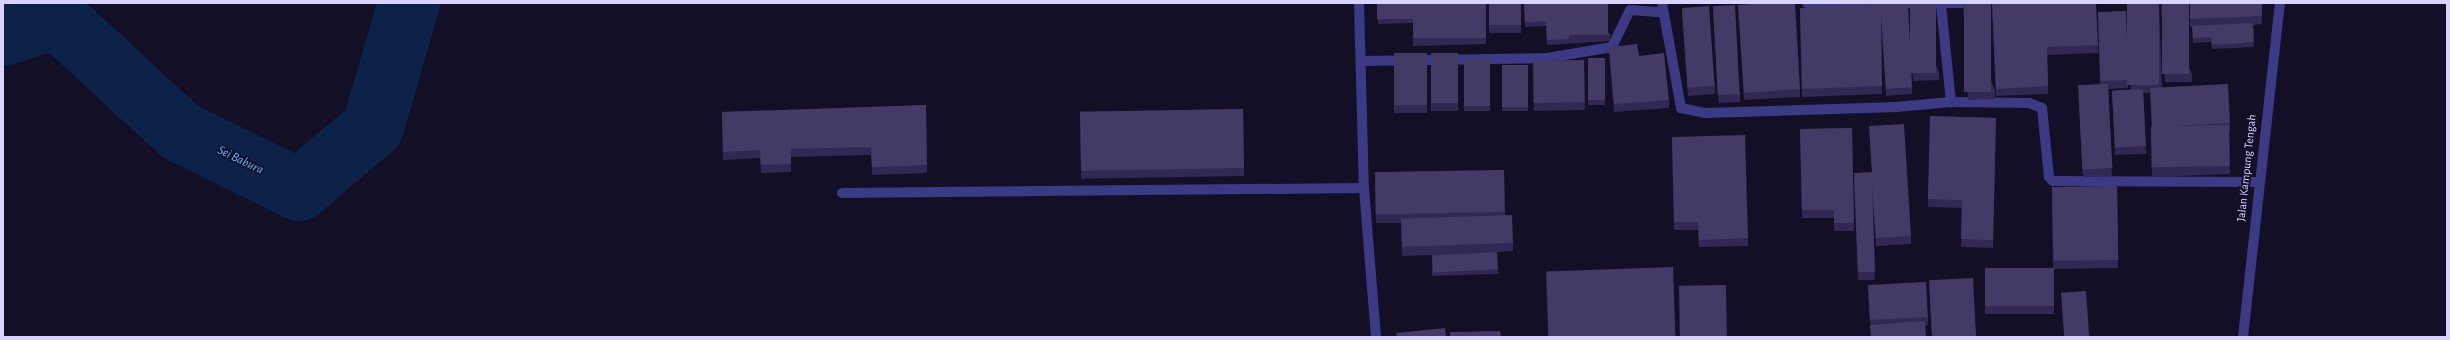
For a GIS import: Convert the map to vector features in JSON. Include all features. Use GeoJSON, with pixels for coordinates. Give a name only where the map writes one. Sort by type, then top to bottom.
{"type":"FeatureCollection","features":[{"type":"Feature","properties":{"kind":"street"},"geometry":{"type":"LineString","coordinates":[[1358,3],[1362,61],[1364,188],[1376,337]]}},
{"type":"Feature","properties":{"kind":"street"},"geometry":{"type":"LineString","coordinates":[[1807,3],[1941,5],[1983,3]]}},
{"type":"Feature","properties":{"kind":"street","name":"Jalan Kampung Tengah"},"geometry":{"type":"LineString","coordinates":[[2243,337],[2258,182],[2280,3]]}},
{"type":"Feature","properties":{"kind":"street"},"geometry":{"type":"LineString","coordinates":[[1941,5],[1952,102]]}},
{"type":"Feature","properties":{"kind":"street"},"geometry":{"type":"LineString","coordinates":[[1362,61],[1547,58],[1612,47],[1630,10],[1662,8],[1681,108],[1705,113],[1896,108],[1952,102],[2029,103],[2042,108],[2049,177],[2054,181],[2258,182]]}},
{"type":"Feature","properties":{"kind":"street"},"geometry":{"type":"LineString","coordinates":[[842,193],[1364,188]]}},
{"type":"Feature","properties":{"kind":"building"},"geometry":{"type":"Polygon","coordinates":[[[1377,3],[1413,3],[1413,19],[1377,19],[1377,3]]]}},
{"type":"Feature","properties":{"kind":"building"},"geometry":{"type":"Polygon","coordinates":[[[1413,3],[1486,3],[1486,38],[1413,38],[1413,3]]]}},
{"type":"Feature","properties":{"kind":"building"},"geometry":{"type":"Polygon","coordinates":[[[1489,3],[1521,3],[1521,25],[1489,25],[1489,3]]]}},
{"type":"Feature","properties":{"kind":"building"},"geometry":{"type":"Polygon","coordinates":[[[1524,3],[1567,3],[1569,39],[1547,40],[1546,21],[1525,22],[1524,3]]]}},
{"type":"Feature","properties":{"kind":"building"},"geometry":{"type":"Polygon","coordinates":[[[1567,3],[1608,3],[1608,35],[1567,35],[1567,3]]]}},
{"type":"Feature","properties":{"kind":"building"},"geometry":{"type":"Polygon","coordinates":[[[1795,3],[1800,89],[1744,93],[1738,5],[1795,3]]]}},
{"type":"Feature","properties":{"kind":"building"},"geometry":{"type":"Polygon","coordinates":[[[1908,3],[1912,87],[1886,89],[1881,9],[1882,86],[1802,89],[1800,8],[1908,3]]]}},
{"type":"Feature","properties":{"kind":"building"},"geometry":{"type":"Polygon","coordinates":[[[1910,3],[1936,3],[1936,73],[1910,73],[1910,3]]]}},
{"type":"Feature","properties":{"kind":"building"},"geometry":{"type":"Polygon","coordinates":[[[1964,3],[1991,3],[1991,92],[1964,92],[1964,3]]]}},
{"type":"Feature","properties":{"kind":"building"},"geometry":{"type":"Polygon","coordinates":[[[1992,3],[2096,3],[2098,45],[2047,47],[2048,86],[1996,89],[1992,3]]]}},
{"type":"Feature","properties":{"kind":"building"},"geometry":{"type":"Polygon","coordinates":[[[2127,3],[2159,3],[2159,85],[2127,85],[2127,3]]]}},
{"type":"Feature","properties":{"kind":"building"},"geometry":{"type":"Polygon","coordinates":[[[2162,3],[2189,3],[2189,74],[2162,74],[2162,3]]]}},
{"type":"Feature","properties":{"kind":"building"},"geometry":{"type":"Polygon","coordinates":[[[2190,3],[2262,3],[2262,16],[2190,19],[2190,3]]]}},
{"type":"Feature","properties":{"kind":"building"},"geometry":{"type":"Polygon","coordinates":[[[1735,5],[1740,94],[1718,95],[1713,6],[1735,5]]]}},
{"type":"Feature","properties":{"kind":"building"},"geometry":{"type":"Polygon","coordinates":[[[1709,6],[1715,86],[1688,88],[1682,8],[1709,6]]]}},
{"type":"Feature","properties":{"kind":"building"},"geometry":{"type":"Polygon","coordinates":[[[2126,11],[2128,80],[2100,81],[2098,12],[2126,11]]]}},
{"type":"Feature","properties":{"kind":"building"},"geometry":{"type":"Polygon","coordinates":[[[2253,23],[2254,42],[2212,45],[2211,37],[2193,38],[2192,26],[2253,23]]]}},
{"type":"Feature","properties":{"kind":"building"},"geometry":{"type":"Polygon","coordinates":[[[1637,44],[1639,56],[1664,53],[1669,100],[1614,104],[1609,47],[1637,44]]]}},
{"type":"Feature","properties":{"kind":"building"},"geometry":{"type":"Polygon","coordinates":[[[1394,53],[1427,53],[1427,105],[1394,105],[1394,53]]]}},
{"type":"Feature","properties":{"kind":"building"},"geometry":{"type":"Polygon","coordinates":[[[1431,53],[1458,53],[1458,103],[1431,103],[1431,53]]]}},
{"type":"Feature","properties":{"kind":"building"},"geometry":{"type":"Polygon","coordinates":[[[1588,58],[1605,58],[1605,100],[1588,100],[1588,58]]]}},
{"type":"Feature","properties":{"kind":"building"},"geometry":{"type":"Polygon","coordinates":[[[1464,59],[1490,59],[1490,106],[1464,106],[1464,59]]]}},
{"type":"Feature","properties":{"kind":"building"},"geometry":{"type":"Polygon","coordinates":[[[1584,60],[1585,102],[1534,103],[1533,61],[1584,60]]]}},
{"type":"Feature","properties":{"kind":"building"},"geometry":{"type":"Polygon","coordinates":[[[1502,65],[1528,65],[1528,107],[1502,107],[1502,65]]]}},
{"type":"Feature","properties":{"kind":"building"},"geometry":{"type":"Polygon","coordinates":[[[2108,84],[2112,168],[2082,169],[2078,86],[2108,84]]]}},
{"type":"Feature","properties":{"kind":"building"},"geometry":{"type":"Polygon","coordinates":[[[2228,84],[2230,123],[2152,127],[2150,88],[2228,84]]]}},
{"type":"Feature","properties":{"kind":"building"},"geometry":{"type":"Polygon","coordinates":[[[2143,89],[2146,146],[2115,148],[2112,91],[2143,89]]]}},
{"type":"Feature","properties":{"kind":"building"},"geometry":{"type":"Polygon","coordinates":[[[926,105],[927,165],[872,167],[871,147],[791,149],[791,164],[761,165],[760,150],[723,152],[722,112],[926,105]]]}},
{"type":"Feature","properties":{"kind":"building"},"geometry":{"type":"Polygon","coordinates":[[[1243,109],[1244,168],[1081,171],[1080,112],[1243,109]]]}},
{"type":"Feature","properties":{"kind":"building"},"geometry":{"type":"Polygon","coordinates":[[[1930,116],[1996,118],[1993,240],[1961,239],[1962,200],[1928,199],[1930,116]]]}},
{"type":"Feature","properties":{"kind":"building"},"geometry":{"type":"Polygon","coordinates":[[[1904,124],[1911,236],[1876,238],[1872,182],[1875,272],[1858,272],[1854,173],[1872,172],[1869,126],[1904,124]]]}},
{"type":"Feature","properties":{"kind":"building"},"geometry":{"type":"Polygon","coordinates":[[[2229,125],[2230,166],[2152,167],[2151,126],[2229,125]]]}},
{"type":"Feature","properties":{"kind":"building"},"geometry":{"type":"Polygon","coordinates":[[[1852,128],[1854,223],[1834,223],[1834,210],[1802,210],[1800,129],[1852,128]]]}},
{"type":"Feature","properties":{"kind":"building"},"geometry":{"type":"Polygon","coordinates":[[[1745,135],[1748,238],[1699,240],[1698,222],[1674,222],[1672,137],[1745,135]]]}},
{"type":"Feature","properties":{"kind":"building"},"geometry":{"type":"Polygon","coordinates":[[[1504,170],[1505,212],[1376,214],[1375,172],[1504,170]]]}},
{"type":"Feature","properties":{"kind":"building"},"geometry":{"type":"Polygon","coordinates":[[[2117,186],[2118,260],[2053,261],[2052,187],[2117,186]]]}},
{"type":"Feature","properties":{"kind":"building"},"geometry":{"type":"Polygon","coordinates":[[[1512,215],[1513,243],[1402,247],[1401,219],[1512,215]]]}},
{"type":"Feature","properties":{"kind":"building"},"geometry":{"type":"Polygon","coordinates":[[[1497,252],[1498,269],[1433,272],[1432,255],[1497,252]]]}},
{"type":"Feature","properties":{"kind":"building"},"geometry":{"type":"Polygon","coordinates":[[[1673,267],[1675,337],[1548,337],[1546,271],[1673,267]]]}},
{"type":"Feature","properties":{"kind":"building"},"geometry":{"type":"Polygon","coordinates":[[[1985,268],[2054,268],[2054,306],[1985,306],[1985,268]]]}},
{"type":"Feature","properties":{"kind":"building"},"geometry":{"type":"Polygon","coordinates":[[[1973,278],[1976,337],[1932,337],[1929,280],[1973,278]]]}},
{"type":"Feature","properties":{"kind":"building"},"geometry":{"type":"Polygon","coordinates":[[[1926,282],[1928,317],[1870,320],[1868,285],[1926,282]]]}},
{"type":"Feature","properties":{"kind":"building"},"geometry":{"type":"Polygon","coordinates":[[[1726,285],[1727,337],[1680,337],[1679,286],[1726,285]]]}},
{"type":"Feature","properties":{"kind":"building"},"geometry":{"type":"Polygon","coordinates":[[[2086,291],[2089,337],[2064,337],[2061,293],[2086,291]]]}},
{"type":"Feature","properties":{"kind":"building"},"geometry":{"type":"Polygon","coordinates":[[[1925,321],[1926,337],[1871,337],[1870,325],[1925,321]]]}},
{"type":"Feature","properties":{"kind":"building"},"geometry":{"type":"Polygon","coordinates":[[[1445,328],[1446,337],[1397,337],[1396,333],[1445,328]]]}},
{"type":"Feature","properties":{"kind":"building"},"geometry":{"type":"Polygon","coordinates":[[[1500,331],[1501,337],[1450,337],[1450,332],[1500,331]]]}},
{"type":"Feature","properties":{"kind":"waterway","name":"Sei Babura"},"geometry":{"type":"LineString","coordinates":[[3,35],[57,18],[181,132],[299,190],[373,127],[409,3]]}}]}
